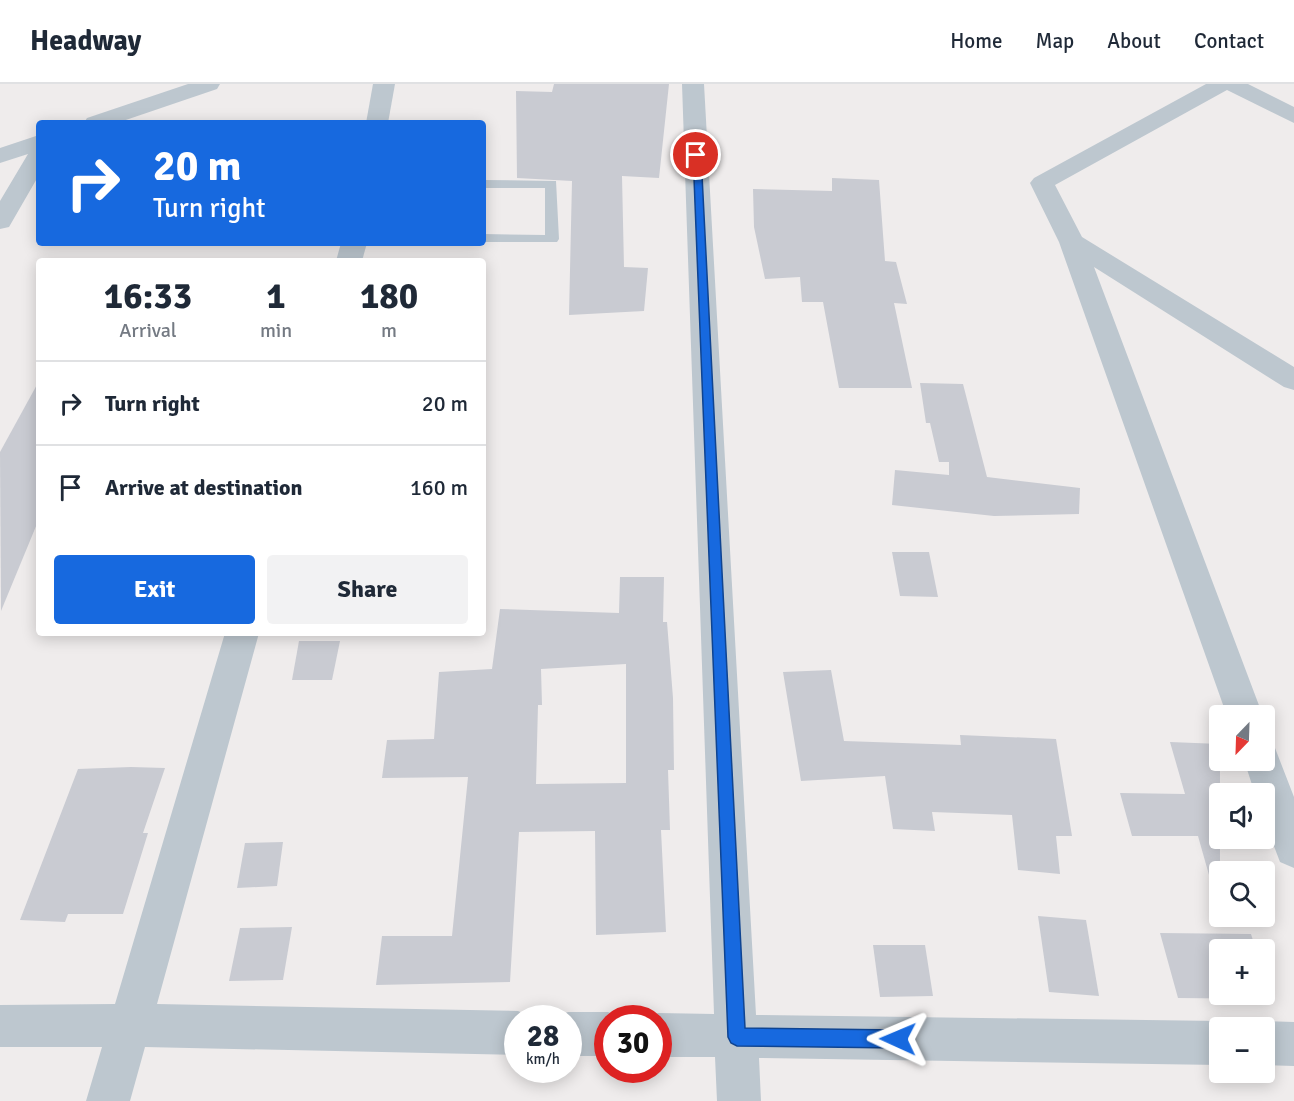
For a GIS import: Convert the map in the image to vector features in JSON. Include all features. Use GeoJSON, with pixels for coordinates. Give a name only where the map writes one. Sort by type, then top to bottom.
{"type":"FeatureCollection","features":[{"type":"Feature","properties":{"kind":"street"},"geometry":{"type":"LineString","coordinates":[[104,120],[209,84]]}},
{"type":"Feature","properties":{"kind":"street"},"geometry":{"type":"LineString","coordinates":[[377,120],[384,84]]}},
{"type":"Feature","properties":{"kind":"street"},"geometry":{"type":"LineString","coordinates":[[693,84],[739,1101]]}},
{"type":"Feature","properties":{"kind":"street"},"geometry":{"type":"LineString","coordinates":[[1222,84],[1042,183],[1072,242],[1241,705]]}},
{"type":"Feature","properties":{"kind":"street"},"geometry":{"type":"LineString","coordinates":[[1232,84],[1294,116]]}},
{"type":"Feature","properties":{"kind":"street"},"geometry":{"type":"LineString","coordinates":[[0,156],[36,143]]}},
{"type":"Feature","properties":{"kind":"street"},"geometry":{"type":"LineString","coordinates":[[0,222],[36,160]]}},
{"type":"Feature","properties":{"kind":"street"},"geometry":{"type":"LineString","coordinates":[[1072,242],[1294,380]]}},
{"type":"Feature","properties":{"kind":"street"},"geometry":{"type":"LineString","coordinates":[[108,1101],[241,636]]}},
{"type":"Feature","properties":{"kind":"street"},"geometry":{"type":"LineString","coordinates":[[1266,771],[1294,849]]}},
{"type":"Feature","properties":{"kind":"street"},"geometry":{"type":"LineString","coordinates":[[0,1026],[130,1025],[504,1033]]}},
{"type":"Feature","properties":{"kind":"street"},"geometry":{"type":"LineString","coordinates":[[672,1035],[1209,1043]]}},
{"type":"Feature","properties":{"kind":"street"},"geometry":{"type":"LineString","coordinates":[[1275,1043],[1294,1044]]}},
{"type":"Feature","properties":{"kind":"lane"},"geometry":{"type":"LineString","coordinates":[[486,183],[551,184],[552,239],[486,238]]}},
{"type":"Feature","properties":{"kind":"building"},"geometry":{"type":"Polygon","coordinates":[[[554,84],[669,84],[659,178],[622,176],[624,267],[648,268],[644,311],[569,315],[572,181],[517,178],[516,91],[552,92],[554,84]]]}},
{"type":"Feature","properties":{"kind":"building"},"geometry":{"type":"Polygon","coordinates":[[[832,178],[879,180],[885,261],[896,262],[907,304],[894,303],[912,388],[839,388],[823,302],[802,302],[800,277],[765,279],[754,227],[753,189],[832,191],[832,178]]]}},
{"type":"Feature","properties":{"kind":"building"},"geometry":{"type":"Polygon","coordinates":[[[920,383],[963,384],[987,477],[1080,488],[1079,514],[994,516],[892,505],[895,470],[949,475],[949,462],[939,462],[930,423],[926,423],[920,383]]]}},
{"type":"Feature","properties":{"kind":"building"},"geometry":{"type":"Polygon","coordinates":[[[36,386],[36,526],[1,611],[0,452],[36,386]]]}},
{"type":"Feature","properties":{"kind":"building"},"geometry":{"type":"Polygon","coordinates":[[[892,552],[929,552],[938,597],[900,596],[892,552]]]}},
{"type":"Feature","properties":{"kind":"building"},"geometry":{"type":"Polygon","coordinates":[[[620,577],[664,577],[663,622],[667,622],[673,698],[674,770],[668,770],[670,830],[661,830],[666,932],[596,935],[595,831],[519,832],[510,982],[376,985],[382,936],[452,936],[468,777],[382,778],[387,740],[434,739],[439,672],[492,669],[500,609],[619,613],[620,577]],[[626,664],[541,669],[542,705],[538,705],[536,784],[626,783],[626,664]]]}},
{"type":"Feature","properties":{"kind":"building"},"geometry":{"type":"Polygon","coordinates":[[[299,641],[340,641],[332,680],[292,680],[299,641]]]}},
{"type":"Feature","properties":{"kind":"building"},"geometry":{"type":"Polygon","coordinates":[[[831,670],[844,741],[961,745],[960,735],[1056,739],[1072,836],[1056,836],[1060,874],[1018,870],[1012,815],[932,812],[935,831],[893,829],[885,776],[801,781],[783,672],[831,670]]]}},
{"type":"Feature","properties":{"kind":"building"},"geometry":{"type":"Polygon","coordinates":[[[1170,742],[1209,744],[1209,771],[1220,771],[1220,783],[1209,783],[1209,849],[1220,849],[1220,861],[1209,861],[1209,875],[1198,836],[1132,836],[1120,793],[1185,794],[1170,742]]]}},
{"type":"Feature","properties":{"kind":"building"},"geometry":{"type":"Polygon","coordinates":[[[165,768],[143,833],[148,833],[123,914],[68,914],[65,922],[20,920],[78,769],[165,768]]]}},
{"type":"Feature","properties":{"kind":"building"},"geometry":{"type":"Polygon","coordinates":[[[283,842],[277,886],[237,888],[245,843],[283,842]]]}},
{"type":"Feature","properties":{"kind":"building"},"geometry":{"type":"Polygon","coordinates":[[[1038,916],[1086,920],[1099,996],[1049,992],[1038,916]]]}},
{"type":"Feature","properties":{"kind":"building"},"geometry":{"type":"Polygon","coordinates":[[[292,927],[283,980],[229,981],[240,928],[292,927]]]}},
{"type":"Feature","properties":{"kind":"building"},"geometry":{"type":"Polygon","coordinates":[[[1160,933],[1251,934],[1253,939],[1209,939],[1209,998],[1178,998],[1160,933]]]}},
{"type":"Feature","properties":{"kind":"building"},"geometry":{"type":"Polygon","coordinates":[[[873,945],[925,945],[933,996],[880,997],[873,945]]]}},
{"type":"Feature","properties":{"kind":"route"},"geometry":{"type":"LineString","coordinates":[[696,155],[737,1037],[898,1039]]}}]}
